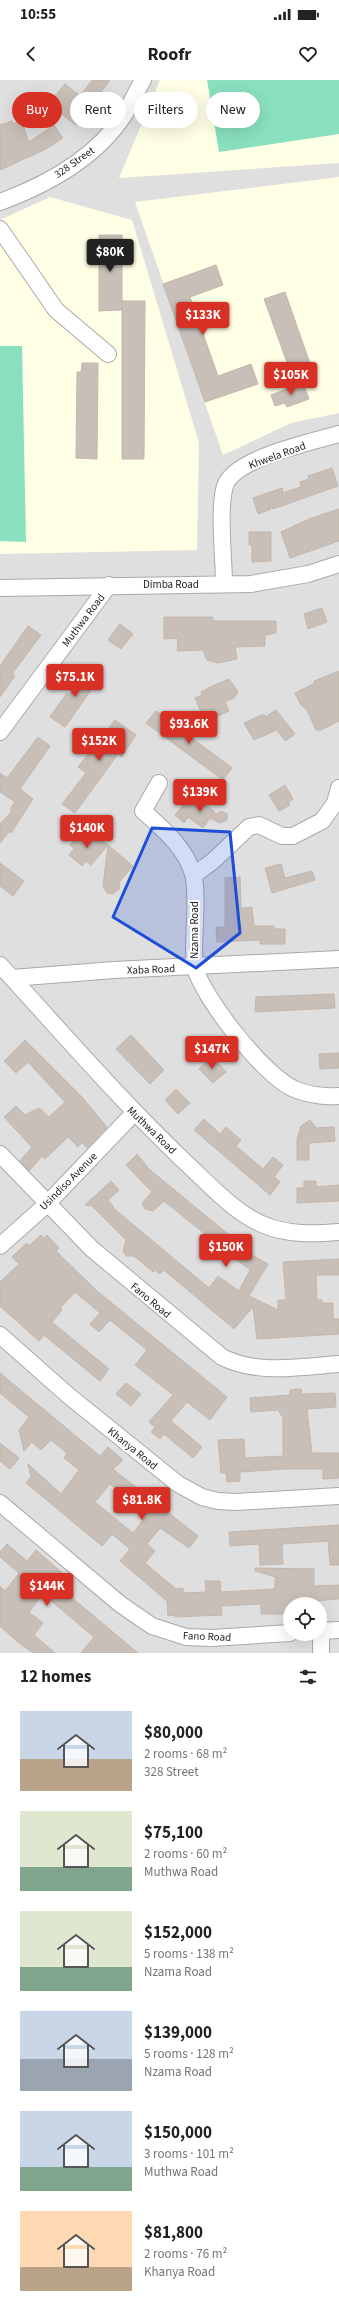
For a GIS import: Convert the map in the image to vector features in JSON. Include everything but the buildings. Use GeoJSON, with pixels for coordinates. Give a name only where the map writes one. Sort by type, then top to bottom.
{"type":"FeatureCollection","features":[{"type":"Feature","properties":{"kind":"street","name":"328 Street"},"geometry":{"type":"LineString","coordinates":[[0,202],[24,193],[54,177],[94,149],[123,116],[143,80]]}},
{"type":"Feature","properties":{"kind":"street"},"geometry":{"type":"LineString","coordinates":[[0,229],[56,310],[108,354]]}},
{"type":"Feature","properties":{"kind":"street","name":"Khwela Road"},"geometry":{"type":"LineString","coordinates":[[224,584],[223,501],[225,486],[230,476],[252,463],[339,434]]}},
{"type":"Feature","properties":{"kind":"street","name":"Dimba Road"},"geometry":{"type":"LineString","coordinates":[[0,588],[109,585],[251,584],[282,580],[339,564]]}},
{"type":"Feature","properties":{"kind":"street","name":"Muthwa Road"},"geometry":{"type":"LineString","coordinates":[[0,732],[109,585]]}},
{"type":"Feature","properties":{"kind":"street","name":"Nzama Road"},"geometry":{"type":"LineString","coordinates":[[159,783],[143,811],[172,837],[184,853],[194,875],[195,967],[205,990],[223,1017],[260,1061],[293,1088],[308,1094],[339,1096]]}},
{"type":"Feature","properties":{"kind":"street"},"geometry":{"type":"LineString","coordinates":[[194,875],[213,861],[249,827],[259,825],[282,836],[293,836],[322,821],[337,796]]}},
{"type":"Feature","properties":{"kind":"street","name":"Xaba Road"},"geometry":{"type":"LineString","coordinates":[[12,978],[114,970],[339,959]]}},
{"type":"Feature","properties":{"kind":"street","name":"Muthwa Road"},"geometry":{"type":"LineString","coordinates":[[0,965],[134,1113],[240,1212],[264,1225],[282,1231],[305,1233],[339,1232]]}},
{"type":"Feature","properties":{"kind":"street","name":"Usindiso Avenue"},"geometry":{"type":"LineString","coordinates":[[0,1246],[47,1204],[134,1113]]}},
{"type":"Feature","properties":{"kind":"street","name":"Fano Road"},"geometry":{"type":"LineString","coordinates":[[0,1154],[47,1204],[104,1260],[222,1357],[235,1364],[261,1368],[339,1364]]}},
{"type":"Feature","properties":{"kind":"street","name":"Khanya Road"},"geometry":{"type":"LineString","coordinates":[[0,1335],[69,1396],[178,1484],[202,1497],[218,1502],[236,1502],[339,1496]]}},
{"type":"Feature","properties":{"kind":"street","name":"Fano Road"},"geometry":{"type":"LineString","coordinates":[[0,1503],[120,1604],[152,1626],[186,1637],[212,1638],[283,1633]]}},
{"type":"Feature","properties":{"kind":"street"},"geometry":{"type":"LineString","coordinates":[[327,1631],[339,1630]]}},
{"type":"Feature","properties":{"kind":"street"},"geometry":{"type":"LineString","coordinates":[[320,1641],[321,1653]]}},
{"type":"Feature","properties":{"kind":"highlighted area"},"geometry":{"type":"Polygon","coordinates":[[[152,828],[230,832],[240,933],[196,968],[113,917],[152,828]]]}},
{"type":"Feature","properties":{"kind":"shaded area"},"geometry":{"type":"Polygon","coordinates":[[[0,80],[339,80],[339,1653],[0,1653],[0,80]]]}},
{"type":"Feature","properties":{"kind":"shaded area"},"geometry":{"type":"Polygon","coordinates":[[[160,80],[339,80],[339,163],[119,178],[140,128],[198,128],[198,92],[155,92],[160,80]]]}},
{"type":"Feature","properties":{"kind":"shaded area"},"geometry":{"type":"Polygon","coordinates":[[[339,177],[339,413],[291,423],[223,455],[135,202],[339,177]]]}},
{"type":"Feature","properties":{"kind":"shaded area"},"geometry":{"type":"Polygon","coordinates":[[[50,197],[132,220],[199,443],[197,550],[0,554],[0,220],[50,197]]]}},
{"type":"Feature","properties":{"kind":"green space"},"geometry":{"type":"Polygon","coordinates":[[[207,80],[339,80],[339,134],[219,152],[215,128],[260,128],[260,92],[209,92],[207,80]]]}},
{"type":"Feature","properties":{"kind":"green space"},"geometry":{"type":"Polygon","coordinates":[[[0,346],[22,346],[26,542],[0,541],[0,346]]]}}]}
